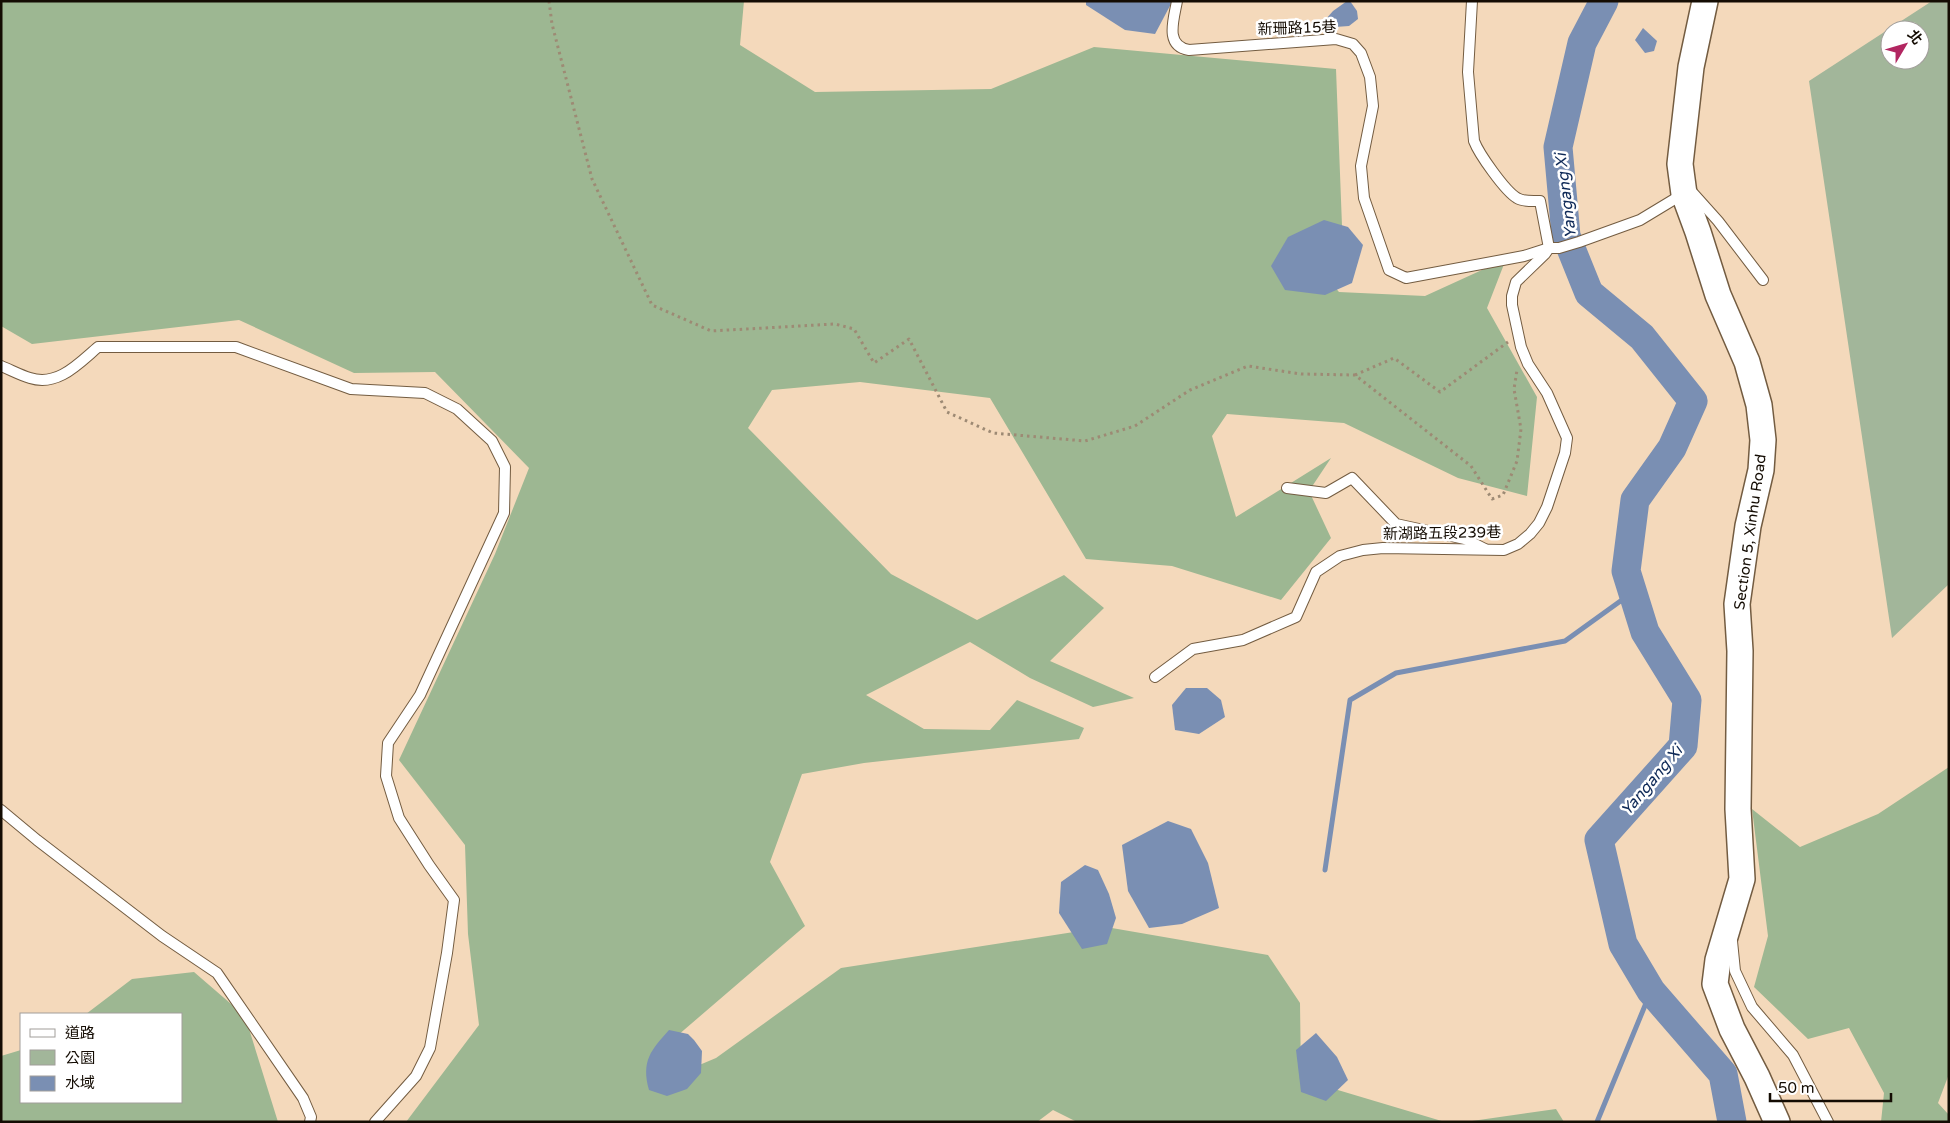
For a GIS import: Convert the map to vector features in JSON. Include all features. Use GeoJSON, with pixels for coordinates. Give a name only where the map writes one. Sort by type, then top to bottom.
{"type":"FeatureCollection","features":[{"type":"Feature","properties":{"kind":"street","name":"Section 5, Xinhu Road"},"geometry":{"type":"LineString","coordinates":[[1705,1],[1691,67],[1680,164],[1683,188],[1718,295],[1747,362],[1759,405],[1762,440],[1761,470],[1748,526],[1737,604],[1740,651],[1738,809],[1742,880],[1718,960],[1715,984],[1732,1029],[1757,1077],[1777,1122]]}},
{"type":"Feature","properties":{"kind":"lane","name":"新珊路15巷"},"geometry":{"type":"LineString","coordinates":[[1177,1],[1172,30],[1175,42],[1181,48],[1189,50],[1336,39],[1353,44],[1361,53],[1370,77],[1373,106],[1361,166],[1364,198],[1389,270],[1406,278],[1524,256],[1554,248]]}},
{"type":"Feature","properties":{"kind":"lane"},"geometry":{"type":"LineString","coordinates":[[1472,1],[1468,72],[1474,141],[1478,151],[1511,194],[1519,200],[1540,201],[1554,248],[1579,242],[1640,220],[1683,188],[1718,221],[1763,280]]}},
{"type":"Feature","properties":{"kind":"lane","name":"新湖路五段239巷"},"geometry":{"type":"LineString","coordinates":[[1155,677],[1193,649],[1243,640],[1296,617],[1316,572],[1340,556],[1383,548],[1504,550],[1518,544],[1530,534],[1539,523],[1547,507],[1565,453],[1567,438],[1547,394],[1528,364],[1521,348],[1512,296],[1516,282],[1545,254],[1554,248]]}},
{"type":"Feature","properties":{"kind":"lane"},"geometry":{"type":"LineString","coordinates":[[1,366],[31,379],[50,380],[68,372],[98,347],[236,348],[351,389],[425,394],[457,409],[492,441],[505,467],[504,513],[420,694],[388,743],[386,776],[399,818],[454,900],[430,1048],[416,1076],[375,1122]]}},
{"type":"Feature","properties":{"kind":"lane"},"geometry":{"type":"LineString","coordinates":[[1287,488],[1326,493],[1352,478],[1396,524],[1465,539],[1488,550]]}},
{"type":"Feature","properties":{"kind":"lane"},"geometry":{"type":"LineString","coordinates":[[1,810],[162,936],[217,974],[303,1098],[311,1117],[310,1122]]}},
{"type":"Feature","properties":{"kind":"lane"},"geometry":{"type":"LineString","coordinates":[[1730,923],[1735,971],[1752,1007],[1793,1055],[1828,1122]]}},
{"type":"Feature","properties":{"kind":"path"},"geometry":{"type":"LineString","coordinates":[[549,1],[552,24],[592,179],[652,305],[710,331],[836,324],[854,329],[874,363],[909,339],[947,412],[993,433],[1085,441],[1134,426],[1190,390],[1248,366],[1300,374],[1355,375],[1394,358],[1440,392],[1519,334]]}},
{"type":"Feature","properties":{"kind":"path"},"geometry":{"type":"LineString","coordinates":[[1355,375],[1471,466],[1492,499],[1503,495],[1517,461],[1521,430],[1514,389],[1521,348]]}},
{"type":"Feature","properties":{"kind":"green space"},"geometry":{"type":"Polygon","coordinates":[[[1,1],[744,1],[740,45],[815,92],[991,89],[1094,47],[1336,69],[1342,226],[1310,258],[1339,292],[1425,296],[1506,259],[1487,308],[1537,397],[1527,496],[1458,478],[1344,423],[1227,414],[1212,436],[1236,517],[1331,458],[1309,491],[1331,538],[1281,600],[1172,566],[1086,559],[990,398],[860,382],[772,390],[748,428],[891,574],[977,620],[1064,575],[1104,608],[1050,661],[1134,698],[1093,707],[1030,678],[970,642],[866,695],[924,729],[990,730],[1017,700],[1084,728],[1079,739],[864,763],[802,774],[770,862],[805,926],[663,1048],[666,1079],[716,1058],[841,968],[1106,927],[1268,955],[1300,1003],[1301,1079],[1445,1122],[1077,1122],[1053,1110],[1037,1122],[406,1122],[479,1025],[468,934],[465,845],[399,760],[495,554],[529,468],[435,372],[354,373],[239,320],[32,344],[1,326],[1,1]]]}},
{"type":"Feature","properties":{"kind":"green space"},"geometry":{"type":"Polygon","coordinates":[[[1932,1],[1949,1],[1949,584],[1892,638],[1809,81],[1880,35],[1880,70],[1930,70],[1930,20],[1903,20],[1932,1]]]}},
{"type":"Feature","properties":{"kind":"green space"},"geometry":{"type":"Polygon","coordinates":[[[1949,767],[1949,1074],[1938,1103],[1949,1115],[1949,1122],[1881,1122],[1884,1093],[1849,1028],[1808,1039],[1754,987],[1768,936],[1752,809],[1800,847],[1878,814],[1949,767]]]}},
{"type":"Feature","properties":{"kind":"green space"},"geometry":{"type":"Polygon","coordinates":[[[194,972],[245,1016],[278,1122],[1,1122],[1,1056],[20,1050],[20,1103],[182,1103],[182,1013],[87,1013],[132,979],[194,972]]]}},
{"type":"Feature","properties":{"kind":"green space"},"geometry":{"type":"Polygon","coordinates":[[[1556,1109],[1564,1122],[1465,1122],[1556,1109]]]}},
{"type":"Feature","properties":{"kind":"water"},"geometry":{"type":"Polygon","coordinates":[[[1086,1],[1172,2],[1155,34],[1125,30],[1086,5],[1086,1]]]}},
{"type":"Feature","properties":{"kind":"water"},"geometry":{"type":"Polygon","coordinates":[[[1347,1],[1350,1],[1357,11],[1358,19],[1349,26],[1335,27],[1326,19],[1333,11],[1347,1]]]}},
{"type":"Feature","properties":{"kind":"water"},"geometry":{"type":"Polygon","coordinates":[[[1643,28],[1657,41],[1654,51],[1645,53],[1635,40],[1643,28]]]}},
{"type":"Feature","properties":{"kind":"water"},"geometry":{"type":"Polygon","coordinates":[[[1324,220],[1348,227],[1363,245],[1352,283],[1325,295],[1285,290],[1271,266],[1288,237],[1324,220]]]}},
{"type":"Feature","properties":{"kind":"water"},"geometry":{"type":"Polygon","coordinates":[[[1186,688],[1207,688],[1221,700],[1225,717],[1199,734],[1175,730],[1172,705],[1186,688]]]}},
{"type":"Feature","properties":{"kind":"water"},"geometry":{"type":"Polygon","coordinates":[[[1168,821],[1191,829],[1208,863],[1219,908],[1182,924],[1149,928],[1128,891],[1122,845],[1168,821]]]}},
{"type":"Feature","properties":{"kind":"water"},"geometry":{"type":"Polygon","coordinates":[[[1085,865],[1098,870],[1109,894],[1116,918],[1107,944],[1082,949],[1059,913],[1061,882],[1085,865]]]}},
{"type":"Feature","properties":{"kind":"water"},"geometry":{"type":"Polygon","coordinates":[[[669,1030],[688,1034],[702,1051],[701,1073],[687,1089],[667,1096],[649,1090],[646,1071],[649,1057],[669,1030]]]}},
{"type":"Feature","properties":{"kind":"water"},"geometry":{"type":"Polygon","coordinates":[[[1316,1033],[1337,1057],[1348,1080],[1326,1101],[1301,1092],[1296,1050],[1316,1033]]]}},
{"type":"Feature","properties":{"kind":"waterway","name":"Yangang Xi"},"geometry":{"type":"LineString","coordinates":[[1604,1],[1582,43],[1558,147],[1566,236],[1589,293],[1642,337],[1693,401],[1672,448],[1635,500],[1626,571],[1645,632],[1687,700],[1683,746],[1599,840],[1623,944],[1651,991],[1723,1074],[1732,1122]]}},
{"type":"Feature","properties":{"kind":"waterway"},"geometry":{"type":"LineString","coordinates":[[1325,870],[1350,700],[1396,673],[1565,641],[1633,592]]}},
{"type":"Feature","properties":{"kind":"waterway"},"geometry":{"type":"LineString","coordinates":[[1597,1122],[1651,991]]}}]}
